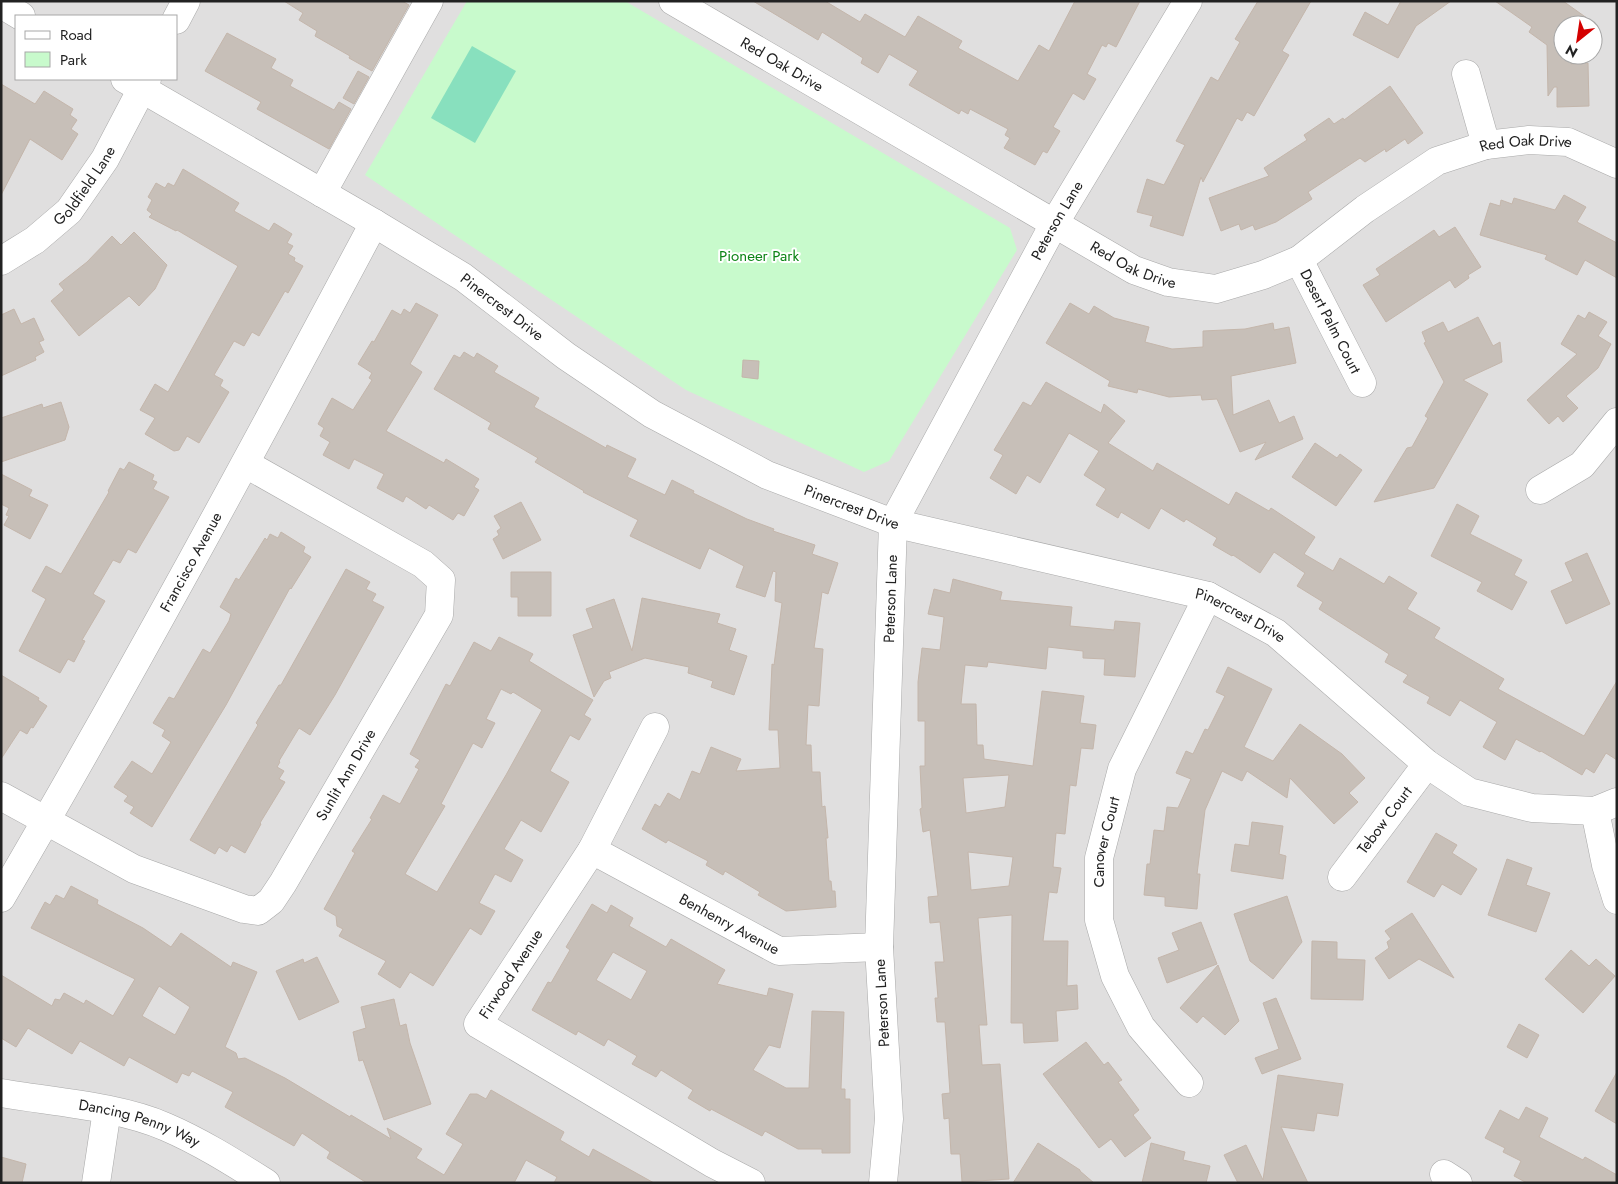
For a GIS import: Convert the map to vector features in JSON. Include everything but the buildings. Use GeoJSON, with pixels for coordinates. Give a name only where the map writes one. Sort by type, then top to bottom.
{"type":"FeatureCollection","features":[{"type":"Feature","properties":{"kind":"street"},"geometry":{"type":"LineString","coordinates":[[178,16],[186,1]]}},
{"type":"Feature","properties":{"kind":"street"},"geometry":{"type":"LineString","coordinates":[[322,193],[429,1]]}},
{"type":"Feature","properties":{"kind":"street","name":"Red Oak Drive"},"geometry":{"type":"LineString","coordinates":[[673,1],[1134,270],[1168,282],[1216,289],[1263,275],[1299,260],[1365,209],[1437,161],[1486,145],[1530,140],[1568,142],[1617,164]]}},
{"type":"Feature","properties":{"kind":"street","name":"Peterson Lane"},"geometry":{"type":"LineString","coordinates":[[884,1183],[889,1119],[879,947],[893,523],[1054,224],[1188,1]]}},
{"type":"Feature","properties":{"kind":"street"},"geometry":{"type":"LineString","coordinates":[[1,4],[19,15]]}},
{"type":"Feature","properties":{"kind":"street"},"geometry":{"type":"LineString","coordinates":[[1466,74],[1486,145]]}},
{"type":"Feature","properties":{"kind":"street","name":"Pinercrest Drive"},"geometry":{"type":"LineString","coordinates":[[138,82],[463,277],[566,356],[652,414],[767,475],[893,523],[1208,596],[1276,633],[1426,764],[1469,792],[1532,808],[1606,807]]}},
{"type":"Feature","properties":{"kind":"street","name":"Goldfield Lane"},"geometry":{"type":"LineString","coordinates":[[1,261],[35,240],[70,211],[105,159],[138,82]]}},
{"type":"Feature","properties":{"kind":"street","name":"Francisco Avenue"},"geometry":{"type":"LineString","coordinates":[[1,898],[246,464],[374,223]]}},
{"type":"Feature","properties":{"kind":"street","name":"Desert Palm Court"},"geometry":{"type":"LineString","coordinates":[[1299,260],[1362,383]]}},
{"type":"Feature","properties":{"kind":"street"},"geometry":{"type":"LineString","coordinates":[[1540,490],[1582,465],[1617,422]]}},
{"type":"Feature","properties":{"kind":"street","name":"Sunlit Ann Drive"},"geometry":{"type":"LineString","coordinates":[[1,796],[134,869],[230,904],[258,911],[271,901],[439,615],[441,580],[423,564],[246,464]]}},
{"type":"Feature","properties":{"kind":"street","name":"Canover Court"},"geometry":{"type":"LineString","coordinates":[[1190,1083],[1141,1027],[1114,976],[1099,920],[1099,858],[1122,769],[1208,596]]}},
{"type":"Feature","properties":{"kind":"street","name":"Firwood Avenue"},"geometry":{"type":"LineString","coordinates":[[655,728],[592,850],[478,1024],[712,1163],[751,1183]]}},
{"type":"Feature","properties":{"kind":"street","name":"Tebow Court"},"geometry":{"type":"LineString","coordinates":[[1342,877],[1426,764]]}},
{"type":"Feature","properties":{"kind":"street"},"geometry":{"type":"LineString","coordinates":[[1606,807],[1606,865],[1617,900]]}},
{"type":"Feature","properties":{"kind":"street","name":"Benhenry Avenue"},"geometry":{"type":"LineString","coordinates":[[592,850],[779,951],[879,947]]}},
{"type":"Feature","properties":{"kind":"street","name":"Dancing Penny Way"},"geometry":{"type":"LineString","coordinates":[[1,1093],[107,1110],[165,1127],[210,1150],[266,1183]]}},
{"type":"Feature","properties":{"kind":"street"},"geometry":{"type":"LineString","coordinates":[[96,1183],[107,1110]]}},
{"type":"Feature","properties":{"kind":"shaded area"},"geometry":{"type":"Polygon","coordinates":[[[1,1],[1617,2],[1617,1183],[1,1183],[1,1]]]}},
{"type":"Feature","properties":{"kind":"green space","name":"Pioneer Park"},"geometry":{"type":"Polygon","coordinates":[[[467,1],[625,1],[1010,228],[1017,250],[889,461],[864,472],[686,390],[365,175],[467,1]]]}},
{"type":"Feature","properties":{"kind":"green space"},"geometry":{"type":"Polygon","coordinates":[[[472,46],[516,71],[475,143],[431,118],[472,46]]]}}]}
